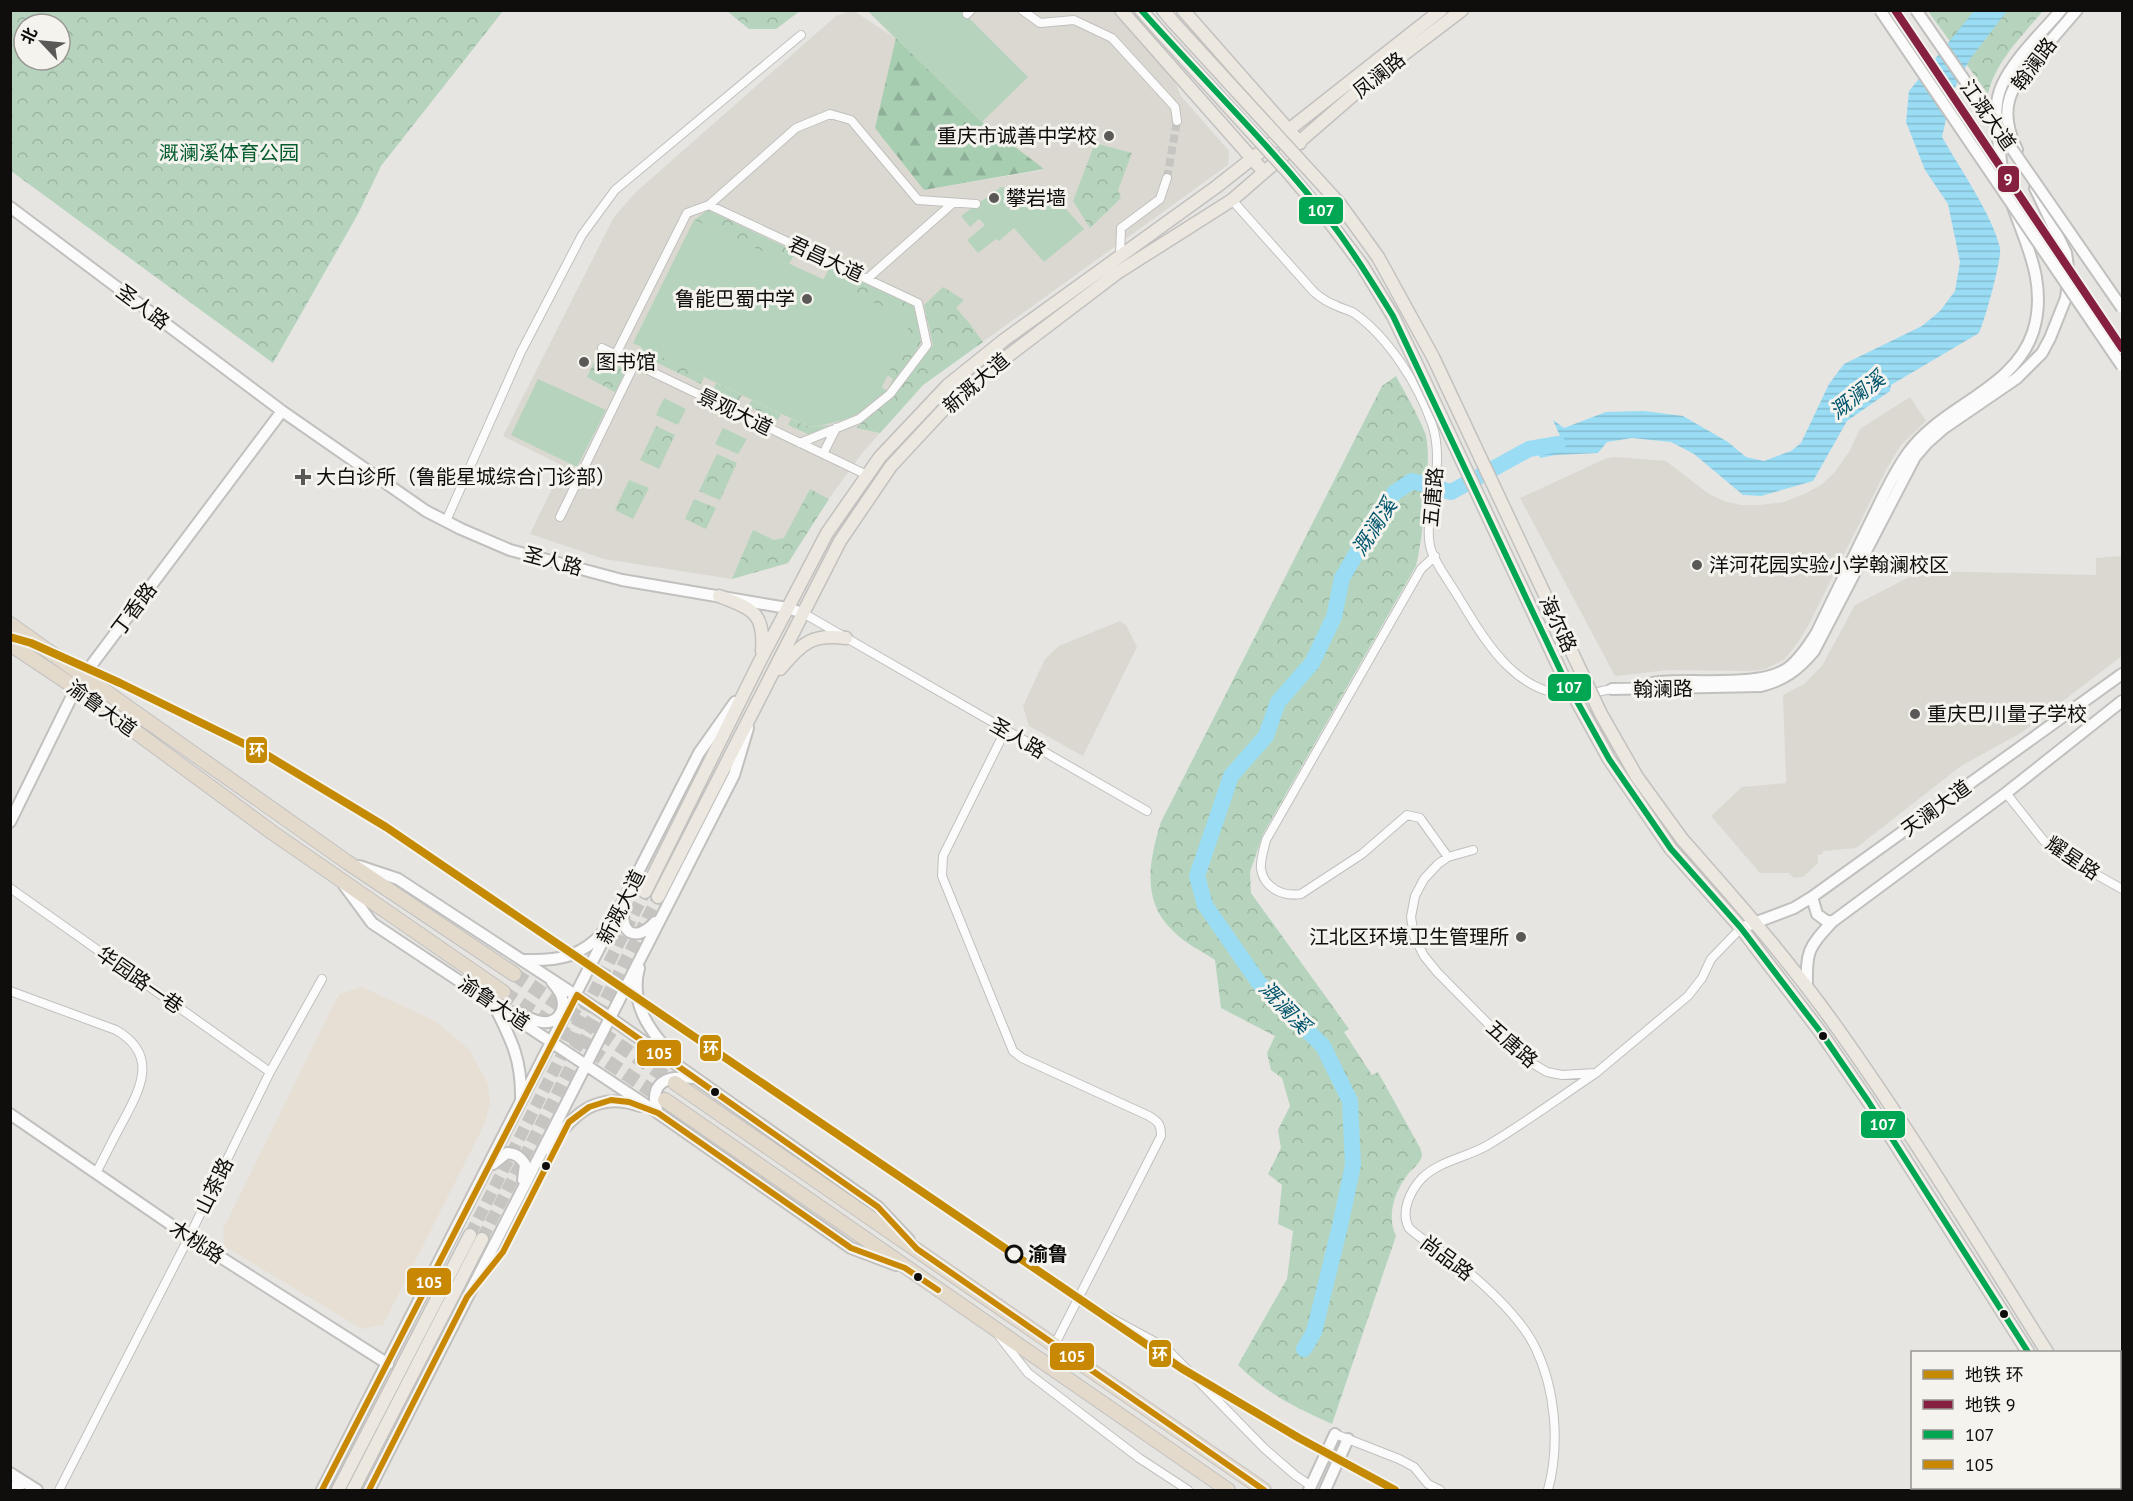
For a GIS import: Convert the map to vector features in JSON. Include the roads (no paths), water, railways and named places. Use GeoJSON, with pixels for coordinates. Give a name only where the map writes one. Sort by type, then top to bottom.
{"type":"FeatureCollection","features":[{"type":"Feature","properties":{"kind":"highway","name":"渝鲁大道"},"geometry":{"type":"LineString","coordinates":[[10,624],[348,862],[514,974]]}},
{"type":"Feature","properties":{"kind":"highway","name":"渝鲁大道"},"geometry":{"type":"LineString","coordinates":[[10,644],[76,688],[273,833],[503,992]]}},
{"type":"Feature","properties":{"kind":"highway","name":"渝鲁大道"},"geometry":{"type":"LineString","coordinates":[[675,1083],[1055,1344],[1264,1491]]}},
{"type":"Feature","properties":{"kind":"highway","name":"渝鲁大道"},"geometry":{"type":"LineString","coordinates":[[662,1106],[905,1268],[1228,1491]]}},
{"type":"Feature","properties":{"kind":"main road"},"geometry":{"type":"LineString","coordinates":[[1121,10],[1264,172]]}},
{"type":"Feature","properties":{"kind":"main road","name":"海尔路"},"geometry":{"type":"LineString","coordinates":[[1141,10],[1287,171],[1362,265],[1393,316],[1416,363],[1563,676],[1620,777],[1671,849],[1741,928],[1822,1034],[1868,1101],[2027,1351]]}},
{"type":"Feature","properties":{"kind":"main road","name":"海尔路"},"geometry":{"type":"LineString","coordinates":[[1163,10],[1339,203],[1378,257],[1433,357],[1601,714],[1637,777],[1682,839],[1756,923],[1807,987],[1882,1092],[2046,1351]]}},
{"type":"Feature","properties":{"kind":"main road"},"geometry":{"type":"LineString","coordinates":[[1183,10],[1300,143]]}},
{"type":"Feature","properties":{"kind":"main road","name":"凤澜路"},"geometry":{"type":"LineString","coordinates":[[1287,129],[1441,10]]}},
{"type":"Feature","properties":{"kind":"main road","name":"凤澜路"},"geometry":{"type":"LineString","coordinates":[[1300,143],[1374,77],[1462,10]]}},
{"type":"Feature","properties":{"kind":"main road","name":"新溉大道"},"geometry":{"type":"LineString","coordinates":[[645,892],[761,659],[827,533],[880,457],[948,385],[1004,340],[1216,187],[1287,129]]}},
{"type":"Feature","properties":{"kind":"main road","name":"新溉大道"},"geometry":{"type":"LineString","coordinates":[[657,897],[840,541],[891,465],[958,394],[1117,273],[1232,200],[1300,143]]}},
{"type":"Feature","properties":{"kind":"main road"},"geometry":{"type":"LineString","coordinates":[[719,596],[748,607],[757,615],[763,639],[761,659]]}},
{"type":"Feature","properties":{"kind":"main road"},"geometry":{"type":"LineString","coordinates":[[770,681],[799,648],[808,642],[827,637],[846,638]]}},
{"type":"Feature","properties":{"kind":"main road"},"geometry":{"type":"LineString","coordinates":[[338,1491],[476,1237],[353,1491]]}},
{"type":"Feature","properties":{"kind":"street"},"geometry":{"type":"LineString","coordinates":[[1022,10],[1040,23],[1074,20],[1112,38],[1175,107],[1176,121]]}},
{"type":"Feature","properties":{"kind":"street","name":"江溉大道"},"geometry":{"type":"LineString","coordinates":[[1880,10],[2122,366]]}},
{"type":"Feature","properties":{"kind":"street","name":"江溉大道"},"geometry":{"type":"LineString","coordinates":[[1916,10],[2122,309]]}},
{"type":"Feature","properties":{"kind":"street","name":"翰澜路"},"geometry":{"type":"LineString","coordinates":[[1612,689],[1667,681],[1748,680],[1775,674],[1787,668],[1807,647],[1817,632],[1885,493],[1908,453],[1920,438],[1939,421],[2010,371],[2021,358],[2033,332],[2039,296],[2037,276],[2004,175],[1996,119],[1996,101],[2010,71],[2061,10]]}},
{"type":"Feature","properties":{"kind":"street","name":"翰澜路"},"geometry":{"type":"LineString","coordinates":[[1612,689],[1748,688],[1777,682],[1791,675],[1814,651],[1824,634],[1915,457],[1944,428],[2017,378],[2042,353],[2066,298],[2069,274],[2066,253],[2010,135],[2006,120],[2007,102],[2020,77],[2077,10]]}},
{"type":"Feature","properties":{"kind":"street"},"geometry":{"type":"LineString","coordinates":[[446,521],[521,351],[582,235],[615,190],[801,35]]}},
{"type":"Feature","properties":{"kind":"street"},"geometry":{"type":"LineString","coordinates":[[616,354],[687,213],[709,205],[796,128],[830,114],[851,120],[918,200],[976,204]]}},
{"type":"Feature","properties":{"kind":"street"},"geometry":{"type":"LineString","coordinates":[[1120,256],[1121,228],[1160,199],[1167,178]]}},
{"type":"Feature","properties":{"kind":"street","name":"五唐路"},"geometry":{"type":"LineString","coordinates":[[1232,200],[1314,292],[1326,301],[1351,311],[1360,318],[1391,350],[1414,384],[1432,423],[1436,438],[1437,469],[1429,527],[1430,548],[1471,617],[1498,656],[1518,677],[1543,690],[1575,695],[1612,689]]}},
{"type":"Feature","properties":{"kind":"street"},"geometry":{"type":"LineString","coordinates":[[867,279],[954,203]]}},
{"type":"Feature","properties":{"kind":"street","name":"君昌大道"},"geometry":{"type":"LineString","coordinates":[[709,205],[918,303],[927,345],[890,394],[859,419],[800,443]]}},
{"type":"Feature","properties":{"kind":"street","name":"圣人路"},"geometry":{"type":"LineString","coordinates":[[10,207],[282,411],[426,512],[510,550],[622,580],[787,608],[803,613],[1147,811]]}},
{"type":"Feature","properties":{"kind":"street","name":"景观大道"},"geometry":{"type":"LineString","coordinates":[[602,348],[867,476]]}},
{"type":"Feature","properties":{"kind":"street"},"geometry":{"type":"LineString","coordinates":[[560,517],[635,363]]}},
{"type":"Feature","properties":{"kind":"street","name":"丁香路"},"geometry":{"type":"LineString","coordinates":[[10,822],[84,675],[282,411]]}},
{"type":"Feature","properties":{"kind":"street"},"geometry":{"type":"LineString","coordinates":[[823,454],[836,428]]}},
{"type":"Feature","properties":{"kind":"street"},"geometry":{"type":"LineString","coordinates":[[1435,556],[1421,569],[1266,840],[1261,868],[1271,888],[1292,896],[1301,894],[1362,854],[1407,815],[1420,818],[1448,857]]}},
{"type":"Feature","properties":{"kind":"street","name":"天澜大道"},"geometry":{"type":"LineString","coordinates":[[1741,928],[1794,908],[1812,897],[2122,674]]}},
{"type":"Feature","properties":{"kind":"street","name":"新溉大道"},"geometry":{"type":"LineString","coordinates":[[322,1491],[699,753],[749,683]]}},
{"type":"Feature","properties":{"kind":"street","name":"天澜大道"},"geometry":{"type":"LineString","coordinates":[[1807,987],[1806,960],[1809,952],[1812,945],[1832,922],[2006,793],[2122,701]]}},
{"type":"Feature","properties":{"kind":"street","name":"新溉大道"},"geometry":{"type":"LineString","coordinates":[[369,1491],[584,1065],[734,775],[753,714]]}},
{"type":"Feature","properties":{"kind":"street"},"geometry":{"type":"LineString","coordinates":[[1005,731],[943,856],[942,876],[1012,1051],[1022,1058],[1149,1116],[1161,1127],[1161,1136],[1055,1344]]}},
{"type":"Feature","properties":{"kind":"street","name":"耀星路"},"geometry":{"type":"LineString","coordinates":[[2006,793],[2044,841],[2074,862],[2122,889]]}},
{"type":"Feature","properties":{"kind":"street","name":"五唐路"},"geometry":{"type":"LineString","coordinates":[[1473,850],[1448,857],[1438,864],[1424,879],[1415,896],[1411,917],[1414,936],[1424,956],[1520,1056],[1533,1065],[1547,1072],[1562,1075],[1596,1073]]}},
{"type":"Feature","properties":{"kind":"street","name":"渝鲁大道"},"geometry":{"type":"LineString","coordinates":[[348,862],[398,879],[577,995],[878,1207],[917,1249]]}},
{"type":"Feature","properties":{"kind":"street","name":"渝鲁大道"},"geometry":{"type":"LineString","coordinates":[[338,878],[372,923],[584,1065],[662,1106]]}},
{"type":"Feature","properties":{"kind":"street","name":"华园路一巷"},"geometry":{"type":"LineString","coordinates":[[10,888],[270,1072]]}},
{"type":"Feature","properties":{"kind":"street"},"geometry":{"type":"LineString","coordinates":[[626,897],[622,917],[627,931],[634,934],[641,933],[649,929],[663,914]]}},
{"type":"Feature","properties":{"kind":"street"},"geometry":{"type":"LineString","coordinates":[[1812,897],[1816,914],[1832,922]]}},
{"type":"Feature","properties":{"kind":"street"},"geometry":{"type":"LineString","coordinates":[[523,960],[546,961],[566,958],[584,950],[615,919]]}},
{"type":"Feature","properties":{"kind":"street"},"geometry":{"type":"LineString","coordinates":[[1596,1073],[1688,996],[1702,978],[1711,959],[1741,928]]}},
{"type":"Feature","properties":{"kind":"street"},"geometry":{"type":"LineString","coordinates":[[645,949],[636,984],[638,1005],[655,1035],[695,1078]]}},
{"type":"Feature","properties":{"kind":"street"},"geometry":{"type":"LineString","coordinates":[[493,1002],[540,1022],[550,1022],[558,1018],[564,1002],[561,994],[547,976]]}},
{"type":"Feature","properties":{"kind":"street","name":"山茶路"},"geometry":{"type":"LineString","coordinates":[[59,1491],[189,1237],[270,1072],[322,979]]}},
{"type":"Feature","properties":{"kind":"street"},"geometry":{"type":"LineString","coordinates":[[10,991],[116,1030],[129,1038],[139,1050],[143,1075],[137,1095],[96,1173]]}},
{"type":"Feature","properties":{"kind":"street"},"geometry":{"type":"LineString","coordinates":[[493,1002],[518,1056],[521,1105]]}},
{"type":"Feature","properties":{"kind":"street","name":"尚品路"},"geometry":{"type":"LineString","coordinates":[[1548,1491],[1554,1438],[1552,1403],[1543,1366],[1534,1345],[1510,1312],[1465,1268],[1409,1228],[1405,1212],[1415,1187],[1436,1167],[1486,1146],[1596,1073]]}},
{"type":"Feature","properties":{"kind":"street"},"geometry":{"type":"LineString","coordinates":[[662,1106],[654,1102],[663,1082],[670,1077],[678,1076],[695,1078]]}},
{"type":"Feature","properties":{"kind":"street"},"geometry":{"type":"LineString","coordinates":[[533,1167],[569,1122],[600,1102],[620,1100],[662,1106]]}},
{"type":"Feature","properties":{"kind":"street","name":"木桃路"},"geometry":{"type":"LineString","coordinates":[[10,1113],[189,1237],[388,1364]]}},
{"type":"Feature","properties":{"kind":"street"},"geometry":{"type":"LineString","coordinates":[[486,1171],[507,1153],[520,1157],[525,1164],[518,1197]]}},
{"type":"Feature","properties":{"kind":"street"},"geometry":{"type":"LineString","coordinates":[[1078,1300],[1166,1348],[1265,1449],[1310,1488],[1335,1434],[1414,1467],[1428,1484],[1440,1491]]}},
{"type":"Feature","properties":{"kind":"street"},"geometry":{"type":"LineString","coordinates":[[992,1328],[1028,1374],[1138,1458],[1188,1491]]}},
{"type":"Feature","properties":{"kind":"street"},"geometry":{"type":"LineString","coordinates":[[1325,1491],[1347,1439]]}},
{"type":"Feature","properties":{"kind":"street"},"geometry":{"type":"LineString","coordinates":[[10,1473],[37,1491]]}},
{"type":"Feature","properties":{"kind":"street"},"geometry":{"type":"LineString","coordinates":[[10,1485],[19,1491]]}},
{"type":"Feature","properties":{"kind":"water"},"geometry":{"type":"Polygon","coordinates":[[[1974,11],[2007,11],[1970,59],[1952,93],[1942,137],[1983,207],[2000,248],[1992,290],[1979,333],[1891,385],[1890,391],[1847,421],[1813,481],[1761,496],[1743,495],[1694,454],[1671,442],[1632,438],[1607,442],[1598,453],[1540,458],[1536,442],[1560,436],[1553,420],[1564,428],[1606,412],[1644,411],[1683,416],[1728,442],[1746,457],[1764,461],[1791,451],[1801,443],[1829,384],[1844,364],[1922,326],[1940,311],[1955,291],[1960,262],[1948,204],[1925,170],[1906,122],[1909,91],[1974,11]]]}},
{"type":"Feature","properties":{"kind":"waterway","name":"溉澜溪"},"geometry":{"type":"LineString","coordinates":[[1304,1349],[1314,1332],[1353,1165],[1350,1101],[1323,1046],[1259,983],[1205,905],[1197,876],[1231,776],[1266,736],[1278,702],[1312,663],[1334,617],[1342,578],[1394,493],[1412,481],[1451,492],[1529,449],[1558,444]]}},
{"type":"Feature","properties":{"kind":"tunnel"},"geometry":{"type":"LineString","coordinates":[[1167,178],[1177,121]]}},
{"type":"Feature","properties":{"kind":"tunnel"},"geometry":{"type":"LineString","coordinates":[[470,1235],[645,892]]}},
{"type":"Feature","properties":{"kind":"tunnel"},"geometry":{"type":"LineString","coordinates":[[482,1239],[658,897]]}},
{"type":"Feature","properties":{"kind":"tunnel"},"geometry":{"type":"LineString","coordinates":[[514,974],[675,1083]]}},
{"type":"Feature","properties":{"kind":"tunnel"},"geometry":{"type":"LineString","coordinates":[[503,992],[665,1100]]}},
{"type":"Feature","properties":{"kind":"metro line","name":"9"},"geometry":{"type":"LineString","coordinates":[[1895,10],[2122,348]]}},
{"type":"Feature","properties":{"kind":"metro line","name":"环"},"geometry":{"type":"LineString","coordinates":[[10,637],[31,643],[120,683],[265,754],[386,827],[1181,1368],[1299,1438],[1395,1490]]}},
{"type":"Feature","properties":{"kind":"place","name":"重庆市诚善中学校"},"geometry":{"type":"Point","coordinates":[1109,136]}},
{"type":"Feature","properties":{"kind":"place","name":"攀岩墙"},"geometry":{"type":"Point","coordinates":[994,198]}},
{"type":"Feature","properties":{"kind":"place","name":"鲁能巴蜀中学"},"geometry":{"type":"Point","coordinates":[807,299]}},
{"type":"Feature","properties":{"kind":"place","name":"图书馆"},"geometry":{"type":"Point","coordinates":[584,362]}},
{"type":"Feature","properties":{"kind":"place","name":"大白诊所（鲁能星城综合门诊部）"},"geometry":{"type":"Point","coordinates":[303,477]}},
{"type":"Feature","properties":{"kind":"place","name":"洋河花园实验小学翰澜校区"},"geometry":{"type":"Point","coordinates":[1697,565]}},
{"type":"Feature","properties":{"kind":"place","name":"重庆巴川量子学校"},"geometry":{"type":"Point","coordinates":[1915,714]}},
{"type":"Feature","properties":{"kind":"place","name":"江北区环境卫生管理所"},"geometry":{"type":"Point","coordinates":[1521,937]}},
{"type":"Feature","properties":{"kind":"place","name":"渝鲁"},"geometry":{"type":"Point","coordinates":[1014,1254]}},
{"type":"Feature","properties":{"kind":"park label","name":"溉澜溪体育公园"},"geometry":{"type":"Point","coordinates":[229,153]}}]}
